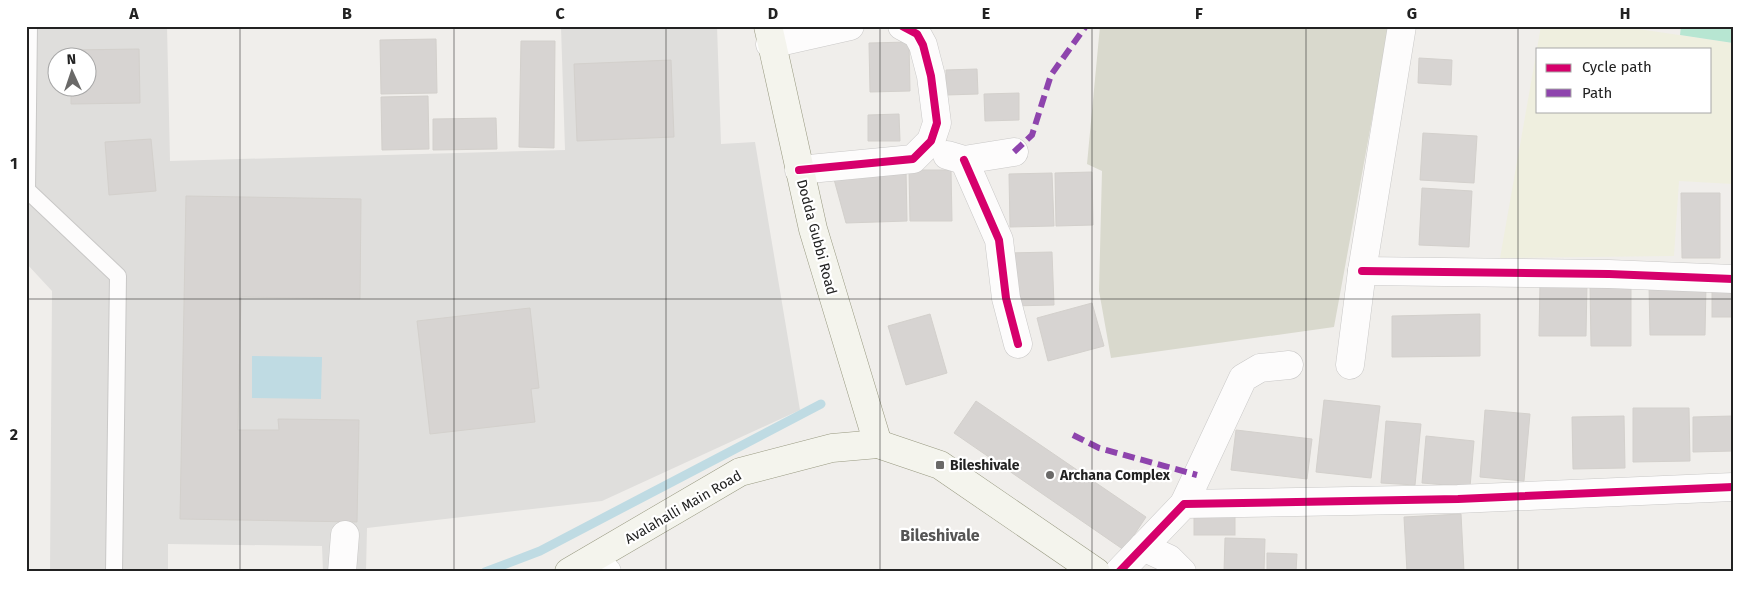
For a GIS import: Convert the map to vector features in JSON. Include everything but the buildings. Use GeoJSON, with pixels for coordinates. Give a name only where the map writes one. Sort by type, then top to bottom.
{"type":"FeatureCollection","features":[{"type":"Feature","properties":{"kind":"main road","name":"Dodda Gubbi Road"},"geometry":{"type":"LineString","coordinates":[[769,35],[813,229],[878,444]]}},
{"type":"Feature","properties":{"kind":"main road","name":"Avalahalli Main Road"},"geometry":{"type":"LineString","coordinates":[[587,569],[740,472],[832,448],[878,444],[940,465],[1096,572]]}},
{"type":"Feature","properties":{"kind":"street"},"geometry":{"type":"LineString","coordinates":[[769,35],[850,26]]}},
{"type":"Feature","properties":{"kind":"street"},"geometry":{"type":"LineString","coordinates":[[799,170],[913,159],[931,141],[936,123],[931,76],[923,45],[917,34],[902,26]]}},
{"type":"Feature","properties":{"kind":"street"},"geometry":{"type":"LineString","coordinates":[[1350,365],[1362,271],[1402,26]]}},
{"type":"Feature","properties":{"kind":"street"},"geometry":{"type":"LineString","coordinates":[[924,147],[964,160],[1014,152]]}},
{"type":"Feature","properties":{"kind":"street"},"geometry":{"type":"LineString","coordinates":[[964,160],[999,240],[1006,298],[1018,344]]}},
{"type":"Feature","properties":{"kind":"street"},"geometry":{"type":"LineString","coordinates":[[1362,271],[1609,274],[1733,280]]}},
{"type":"Feature","properties":{"kind":"street"},"geometry":{"type":"LineString","coordinates":[[1119,572],[1184,504],[1243,378],[1260,368],[1289,365]]}},
{"type":"Feature","properties":{"kind":"street"},"geometry":{"type":"LineString","coordinates":[[1184,504],[1458,499],[1733,487]]}},
{"type":"Feature","properties":{"kind":"street"},"geometry":{"type":"LineString","coordinates":[[342,572],[345,535]]}},
{"type":"Feature","properties":{"kind":"street"},"geometry":{"type":"LineString","coordinates":[[1143,547],[1169,559],[1182,572]]}},
{"type":"Feature","properties":{"kind":"lane"},"geometry":{"type":"LineString","coordinates":[[29,26],[27,190],[118,276],[114,572]]}},
{"type":"Feature","properties":{"kind":"shaded area"},"geometry":{"type":"Polygon","coordinates":[[[26,26],[167,26],[170,161],[565,150],[561,27],[717,26],[721,144],[755,142],[800,410],[602,501],[367,528],[366,572],[323,572],[322,546],[168,544],[168,572],[50,572],[52,291],[26,263],[26,26]]]}},
{"type":"Feature","properties":{"kind":"shaded area"},"geometry":{"type":"Polygon","coordinates":[[[1100,26],[1389,26],[1334,327],[1111,358],[1099,291],[1102,171],[1087,164],[1100,26]]]}},
{"type":"Feature","properties":{"kind":"green space"},"geometry":{"type":"Polygon","coordinates":[[[1541,26],[1618,26],[1733,43],[1733,184],[1679,181],[1674,256],[1500,258],[1536,54],[1536,112],[1712,112],[1712,48],[1537,48],[1541,26]]]}},
{"type":"Feature","properties":{"kind":"green space"},"geometry":{"type":"Polygon","coordinates":[[[1681,26],[1733,26],[1733,43],[1680,35],[1681,26]]]}},
{"type":"Feature","properties":{"kind":"water"},"geometry":{"type":"Polygon","coordinates":[[[252,356],[322,357],[321,399],[252,398],[252,356]]]}},
{"type":"Feature","properties":{"kind":"waterway"},"geometry":{"type":"LineString","coordinates":[[485,572],[540,551],[821,404]]}},
{"type":"Feature","properties":{"kind":"marked path"},"geometry":{"type":"LineString","coordinates":[[1014,152],[1032,135],[1051,75],[1086,26]]}},
{"type":"Feature","properties":{"kind":"marked path"},"geometry":{"type":"LineString","coordinates":[[1073,435],[1099,448],[1197,475]]}},
{"type":"Feature","properties":{"kind":"cycle path"},"geometry":{"type":"LineString","coordinates":[[799,170],[913,159],[931,141],[937,123],[931,76],[923,45],[917,34],[902,26]]}},
{"type":"Feature","properties":{"kind":"cycle path"},"geometry":{"type":"LineString","coordinates":[[964,160],[999,240],[1006,298],[1018,344]]}},
{"type":"Feature","properties":{"kind":"cycle path"},"geometry":{"type":"LineString","coordinates":[[1362,271],[1609,274],[1733,279]]}},
{"type":"Feature","properties":{"kind":"cycle path"},"geometry":{"type":"LineString","coordinates":[[1119,572],[1184,504],[1458,499],[1733,487]]}},
{"type":"Feature","properties":{"kind":"place","name":"Bileshivale"},"geometry":{"type":"Point","coordinates":[940,465]}},
{"type":"Feature","properties":{"kind":"place","name":"Archana Complex"},"geometry":{"type":"Point","coordinates":[1050,475]}},
{"type":"Feature","properties":{"kind":"district","name":"Bileshivale"},"geometry":{"type":"Point","coordinates":[940,535]}}]}
